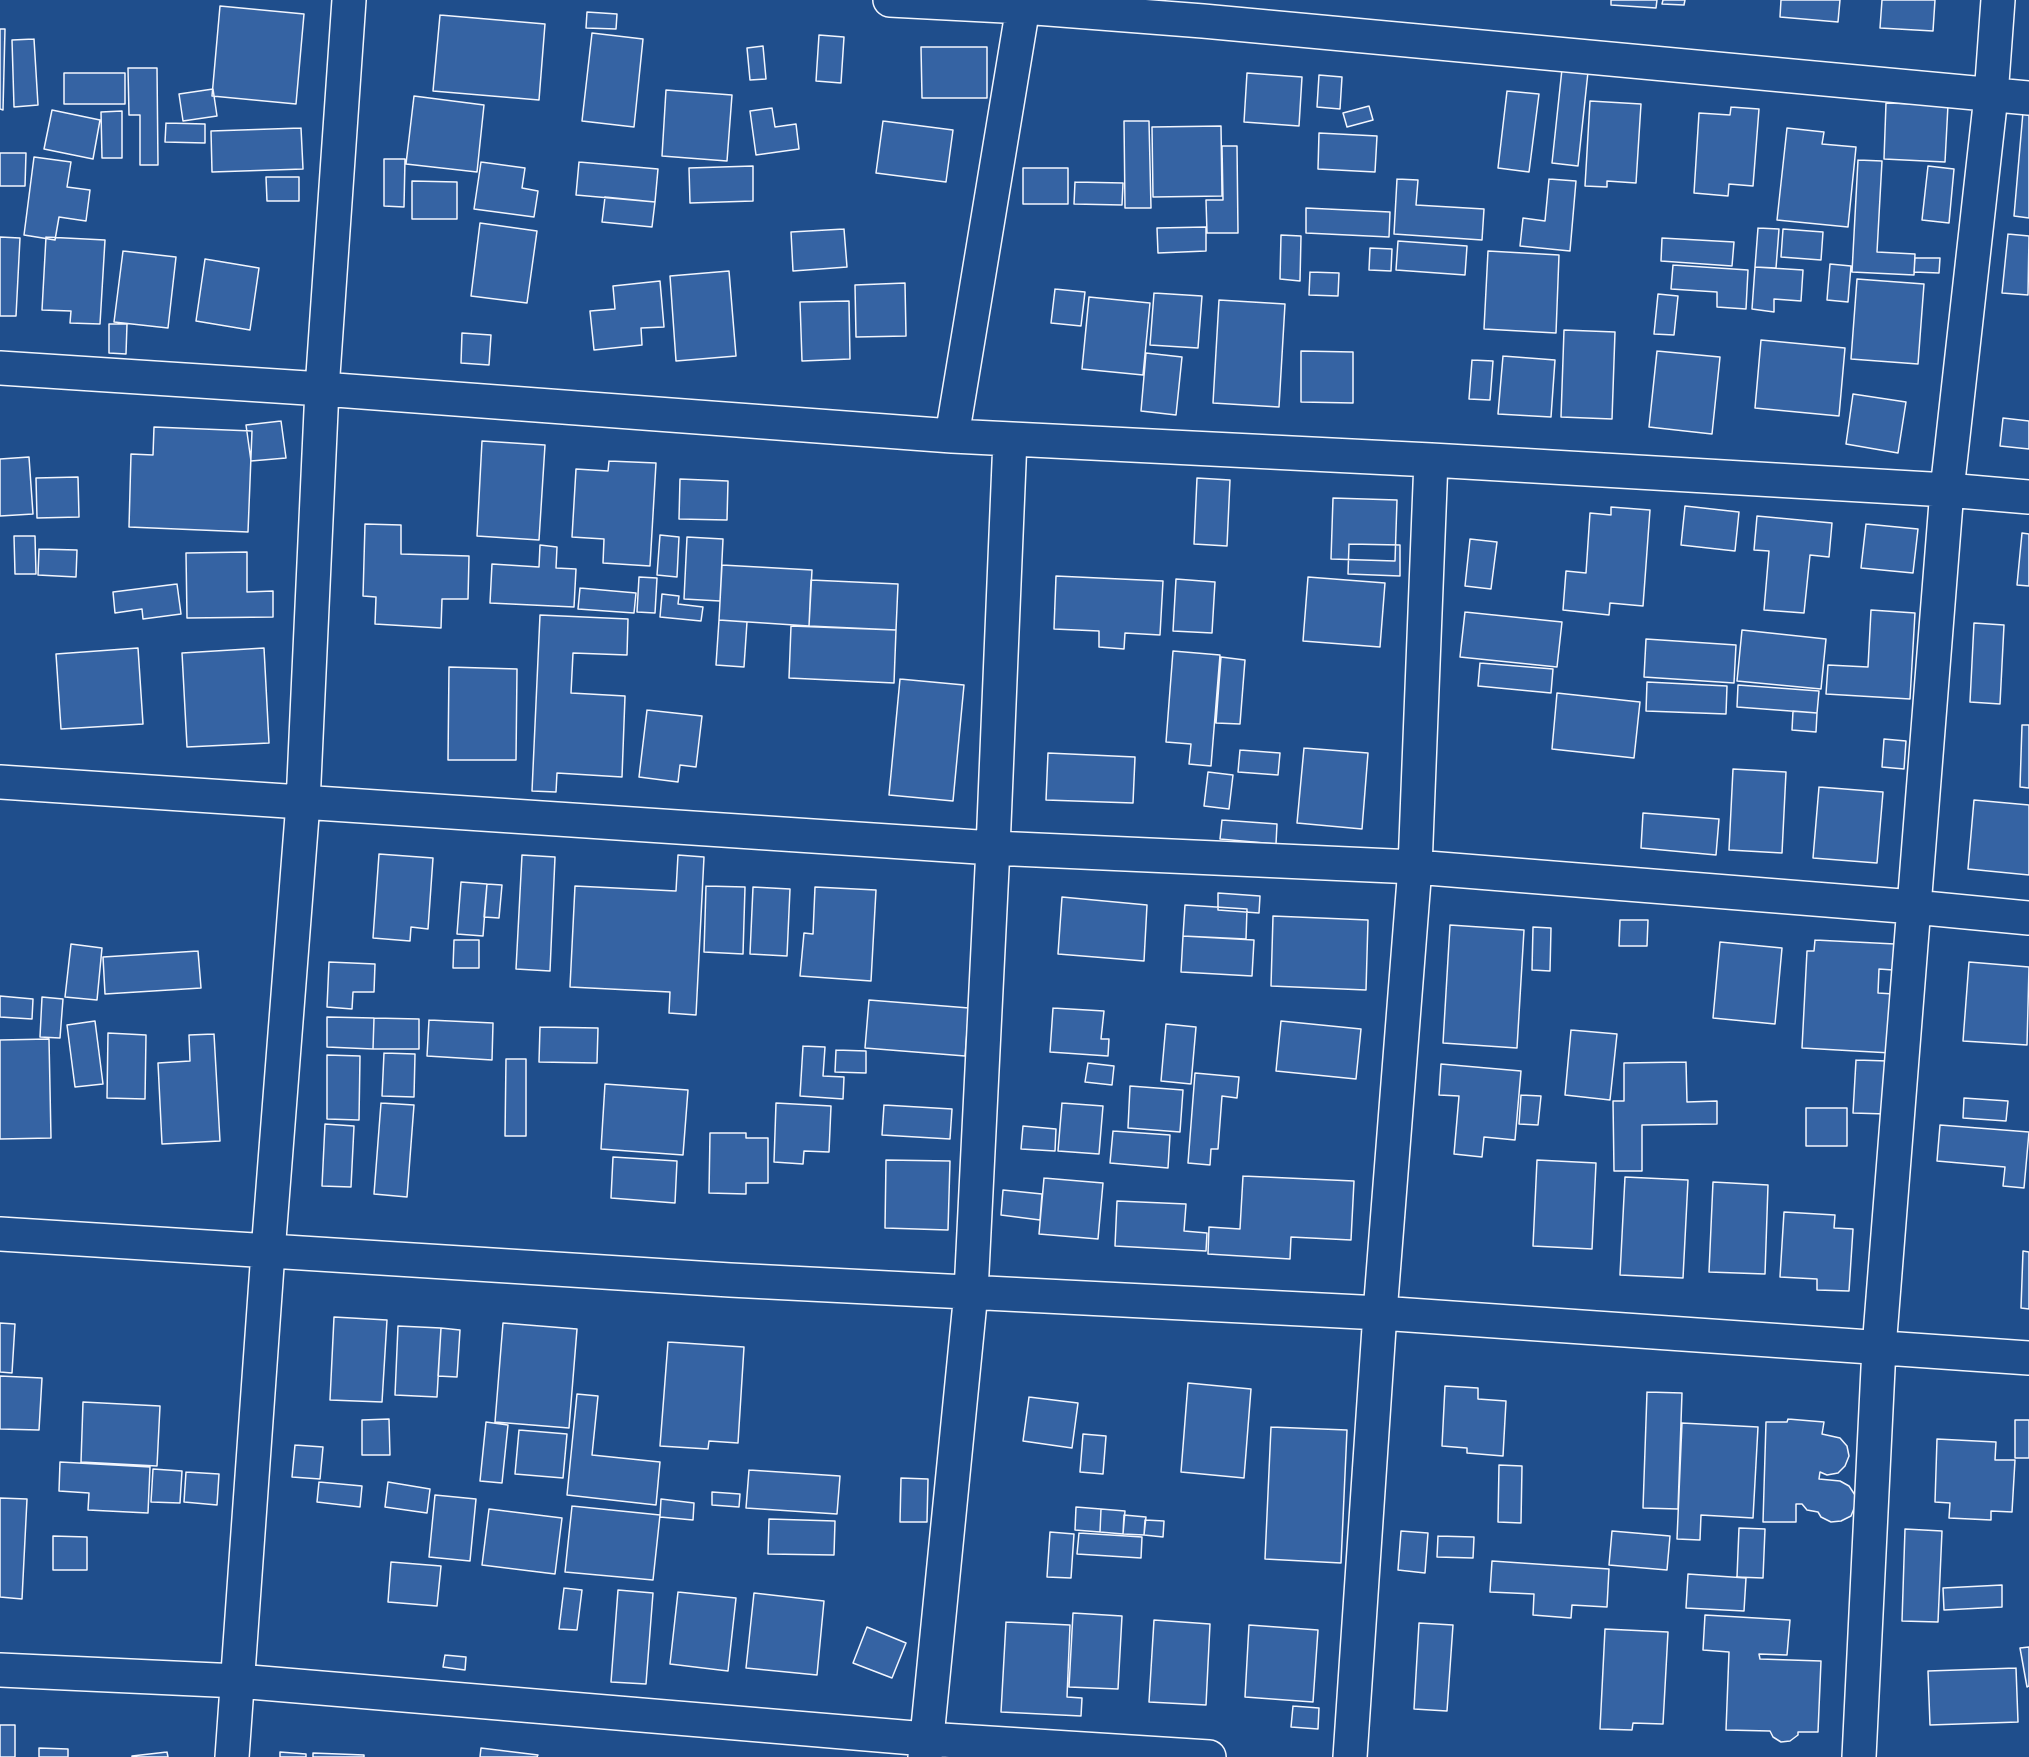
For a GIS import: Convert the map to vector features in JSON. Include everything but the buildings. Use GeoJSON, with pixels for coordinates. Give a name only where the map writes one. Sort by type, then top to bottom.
{"type":"FeatureCollection","features":[{"type":"Feature","properties":{"kind":"street"},"geometry":{"type":"LineString","coordinates":[[232,1757],[303,803],[322,389],[349,0]]}},
{"type":"Feature","properties":{"kind":"street"},"geometry":{"type":"LineString","coordinates":[[890,0],[1023,7],[1204,10],[1991,96],[2029,98]]}},
{"type":"Feature","properties":{"kind":"street"},"geometry":{"type":"LineString","coordinates":[[1859,1757],[1879,1348],[1947,490],[1991,96],[1998,0]]}},
{"type":"Feature","properties":{"kind":"street"},"geometry":{"type":"LineString","coordinates":[[952,436],[1023,7]]}},
{"type":"Feature","properties":{"kind":"street"},"geometry":{"type":"LineString","coordinates":[[0,368],[322,389],[952,436],[1431,460],[1947,490],[2029,497]]}},
{"type":"Feature","properties":{"kind":"street"},"geometry":{"type":"LineString","coordinates":[[926,1748],[971,1293],[1010,439]]}},
{"type":"Feature","properties":{"kind":"street"},"geometry":{"type":"LineString","coordinates":[[1350,1757],[1380,1313],[1415,867],[1431,460]]}},
{"type":"Feature","properties":{"kind":"street"},"geometry":{"type":"LineString","coordinates":[[0,782],[993,848],[1415,867],[2029,918]]}},
{"type":"Feature","properties":{"kind":"street"},"geometry":{"type":"LineString","coordinates":[[0,1234],[971,1293],[1380,1313],[2029,1358]]}},
{"type":"Feature","properties":{"kind":"street"},"geometry":{"type":"LineString","coordinates":[[0,1670],[238,1682],[926,1748],[1209,1757]]}}]}
